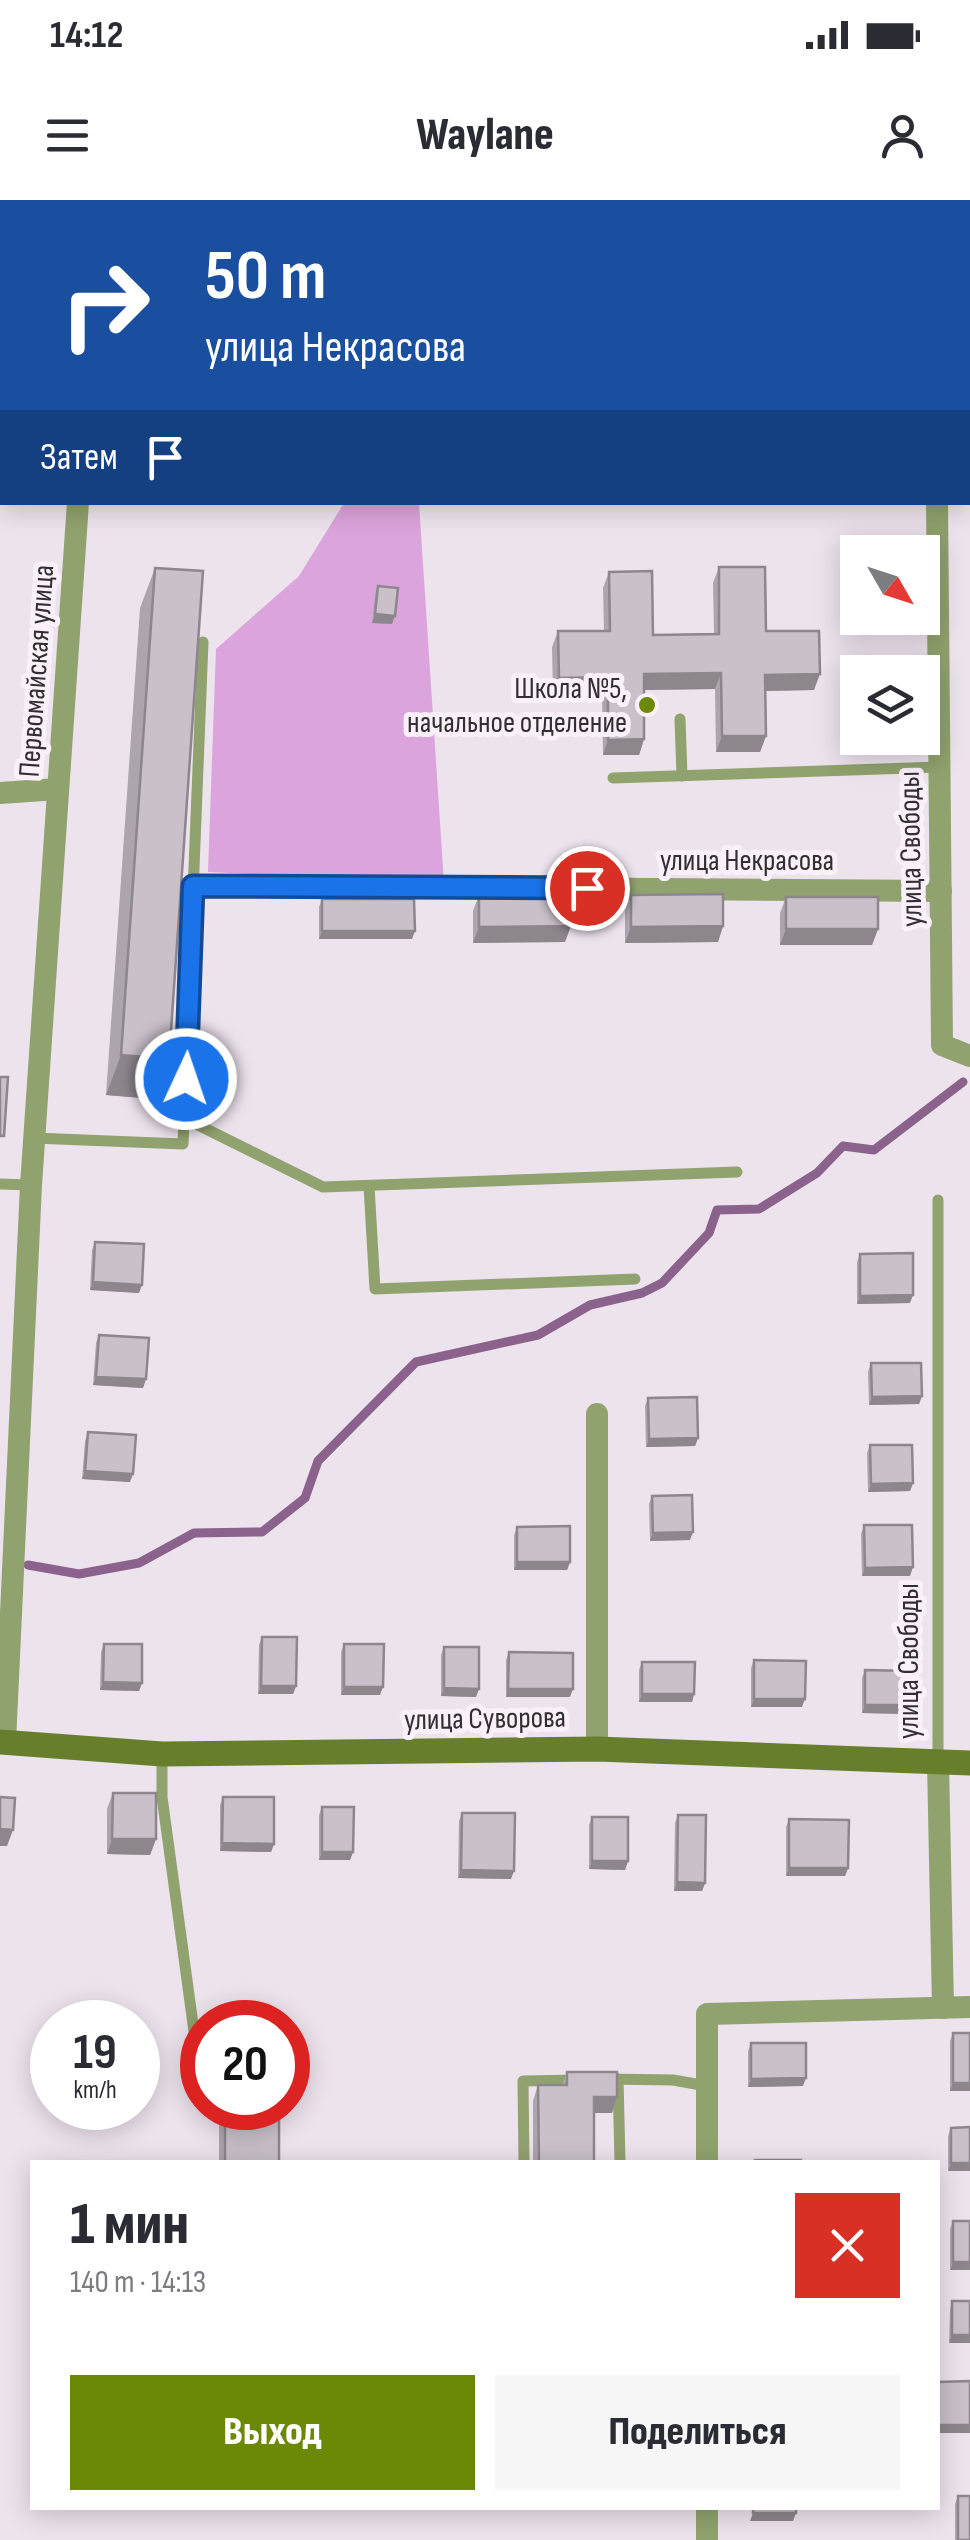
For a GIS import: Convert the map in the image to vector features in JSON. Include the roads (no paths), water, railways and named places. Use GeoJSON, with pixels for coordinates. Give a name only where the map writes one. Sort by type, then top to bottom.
{"type":"FeatureCollection","features":[{"type":"Feature","properties":{"kind":"main road","name":"улица Суворова"},"geometry":{"type":"LineString","coordinates":[[2,1742],[162,1754],[597,1750],[970,1762]]}},
{"type":"Feature","properties":{"kind":"street","name":"Первомайская улица"},"geometry":{"type":"LineString","coordinates":[[2,1742],[30,1186],[78,505]]}},
{"type":"Feature","properties":{"kind":"street","name":"улица Свободы"},"geometry":{"type":"LineString","coordinates":[[937,505],[942,1045],[970,1056]]}},
{"type":"Feature","properties":{"kind":"street"},"geometry":{"type":"LineString","coordinates":[[0,793],[58,789]]}},
{"type":"Feature","properties":{"kind":"street","name":"улица Некрасова"},"geometry":{"type":"LineString","coordinates":[[193,886],[941,891]]}},
{"type":"Feature","properties":{"kind":"street"},"geometry":{"type":"LineString","coordinates":[[597,1414],[597,1750]]}},
{"type":"Feature","properties":{"kind":"street"},"geometry":{"type":"LineString","coordinates":[[938,1762],[943,2008]]}},
{"type":"Feature","properties":{"kind":"street"},"geometry":{"type":"LineString","coordinates":[[707,2160],[708,2014],[970,2007]]}},
{"type":"Feature","properties":{"kind":"street"},"geometry":{"type":"LineString","coordinates":[[707,2510],[707,2540]]}},
{"type":"Feature","properties":{"kind":"lane"},"geometry":{"type":"LineString","coordinates":[[34,1138],[183,1144],[203,642]]}},
{"type":"Feature","properties":{"kind":"lane"},"geometry":{"type":"LineString","coordinates":[[680,719],[682,776]]}},
{"type":"Feature","properties":{"kind":"lane"},"geometry":{"type":"LineString","coordinates":[[614,778],[940,768]]}},
{"type":"Feature","properties":{"kind":"lane"},"geometry":{"type":"LineString","coordinates":[[184,1118],[323,1187],[737,1172]]}},
{"type":"Feature","properties":{"kind":"lane"},"geometry":{"type":"LineString","coordinates":[[0,1184],[30,1186]]}},
{"type":"Feature","properties":{"kind":"lane"},"geometry":{"type":"LineString","coordinates":[[369,1186],[375,1289],[636,1278]]}},
{"type":"Feature","properties":{"kind":"lane","name":"улица Свободы"},"geometry":{"type":"LineString","coordinates":[[938,1200],[938,1762]]}},
{"type":"Feature","properties":{"kind":"lane"},"geometry":{"type":"LineString","coordinates":[[162,1754],[162,1797],[190,2000]]}},
{"type":"Feature","properties":{"kind":"lane"},"geometry":{"type":"LineString","coordinates":[[618,2079],[620,2160]]}},
{"type":"Feature","properties":{"kind":"lane"},"geometry":{"type":"LineString","coordinates":[[524,2160],[522,2082],[673,2080],[707,2086]]}},
{"type":"Feature","properties":{"kind":"waterway"},"geometry":{"type":"LineString","coordinates":[[28,1565],[79,1574],[139,1563],[194,1533],[262,1532],[305,1498],[318,1461],[416,1362],[538,1335],[590,1305],[642,1293],[662,1283],[709,1233],[717,1210],[759,1209],[817,1173],[843,1146],[874,1150],[963,1082]]}},
{"type":"Feature","properties":{"kind":"place","name":"Школа №5, начальное отделение"},"geometry":{"type":"Point","coordinates":[647,705]}}]}
